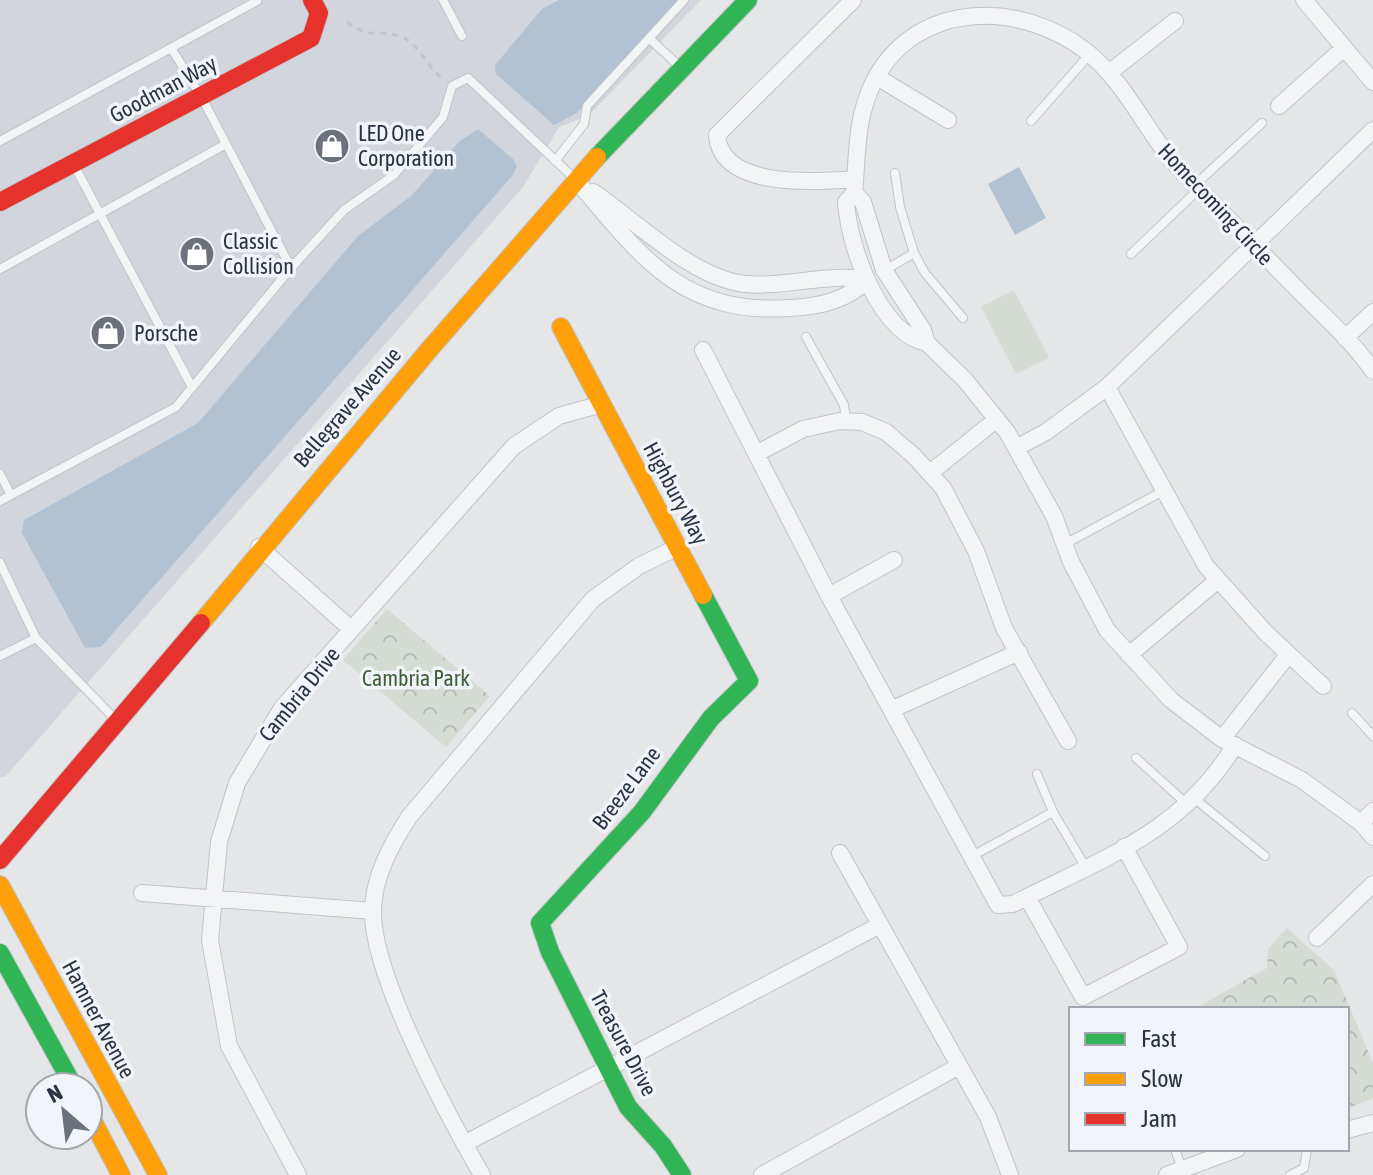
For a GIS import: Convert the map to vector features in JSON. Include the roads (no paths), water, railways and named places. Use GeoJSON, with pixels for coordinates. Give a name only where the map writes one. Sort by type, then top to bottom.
{"type":"FeatureCollection","features":[{"type":"Feature","properties":{"kind":"main road","name":"Bellegrave Avenue"},"geometry":{"type":"LineString","coordinates":[[0,860],[259,547],[576,180],[748,0]]}},
{"type":"Feature","properties":{"kind":"main road","name":"Goodman Way"},"geometry":{"type":"LineString","coordinates":[[0,202],[311,38],[319,13],[317,1]]}},
{"type":"Feature","properties":{"kind":"main road","name":"Highbury Way"},"geometry":{"type":"LineString","coordinates":[[561,327],[749,681]]}},
{"type":"Feature","properties":{"kind":"main road","name":"Breeze Lane"},"geometry":{"type":"LineString","coordinates":[[540,923],[642,812],[711,718],[749,681]]}},
{"type":"Feature","properties":{"kind":"main road","name":"Hamner Avenue"},"geometry":{"type":"LineString","coordinates":[[0,885],[158,1175]]}},
{"type":"Feature","properties":{"kind":"main road","name":"Treasure Drive"},"geometry":{"type":"LineString","coordinates":[[540,923],[550,952],[628,1107],[663,1146],[682,1175]]}},
{"type":"Feature","properties":{"kind":"main road"},"geometry":{"type":"LineString","coordinates":[[0,953],[65,1071]]}},
{"type":"Feature","properties":{"kind":"main road"},"geometry":{"type":"LineString","coordinates":[[104,1143],[121,1175]]}},
{"type":"Feature","properties":{"kind":"street"},"geometry":{"type":"LineString","coordinates":[[853,0],[717,135],[718,146],[728,159],[752,173],[781,181],[854,186]]}},
{"type":"Feature","properties":{"kind":"street"},"geometry":{"type":"LineString","coordinates":[[1304,0],[1373,82]]}},
{"type":"Feature","properties":{"kind":"street","name":"Homecoming Circle"},"geometry":{"type":"LineString","coordinates":[[927,343],[911,340],[899,330],[867,280],[848,230],[846,202],[854,186],[855,144],[861,116],[877,77],[894,50],[913,34],[980,6],[1034,20],[1061,32],[1110,72],[1172,161],[1345,338],[1373,371]]}},
{"type":"Feature","properties":{"kind":"street"},"geometry":{"type":"LineString","coordinates":[[1110,72],[1175,21]]}},
{"type":"Feature","properties":{"kind":"street"},"geometry":{"type":"LineString","coordinates":[[1279,106],[1344,48]]}},
{"type":"Feature","properties":{"kind":"street"},"geometry":{"type":"LineString","coordinates":[[877,77],[948,120]]}},
{"type":"Feature","properties":{"kind":"street"},"geometry":{"type":"LineString","coordinates":[[1016,448],[1046,432],[1107,387],[1181,318],[1252,243],[1373,130]]}},
{"type":"Feature","properties":{"kind":"street"},"geometry":{"type":"LineString","coordinates":[[576,180],[697,266],[739,283],[806,283],[848,276],[867,280]]}},
{"type":"Feature","properties":{"kind":"street"},"geometry":{"type":"LineString","coordinates":[[576,180],[635,249],[676,285],[733,305],[757,310],[802,308],[853,294],[867,280]]}},
{"type":"Feature","properties":{"kind":"street","name":"Homecoming Circle"},"geometry":{"type":"LineString","coordinates":[[854,186],[863,202],[884,270],[923,330],[927,343],[965,380],[1016,448],[1054,516],[1064,544],[1107,630],[1171,700],[1228,742],[1367,817],[1373,837]]}},
{"type":"Feature","properties":{"kind":"street"},"geometry":{"type":"LineString","coordinates":[[733,305],[739,283]]}},
{"type":"Feature","properties":{"kind":"street"},"geometry":{"type":"LineString","coordinates":[[1345,338],[1373,312]]}},
{"type":"Feature","properties":{"kind":"street"},"geometry":{"type":"LineString","coordinates":[[703,350],[829,596],[998,905],[1027,897],[1124,847],[1192,802],[1215,778],[1228,742],[1288,655]]}},
{"type":"Feature","properties":{"kind":"street"},"geometry":{"type":"LineString","coordinates":[[1107,387],[1194,548],[1218,580],[1288,655],[1323,686]]}},
{"type":"Feature","properties":{"kind":"street","name":"Cambria Drive"},"geometry":{"type":"LineString","coordinates":[[298,1175],[229,1046],[210,940],[219,842],[237,783],[282,708],[514,446],[559,416],[602,404]]}},
{"type":"Feature","properties":{"kind":"street"},"geometry":{"type":"LineString","coordinates":[[930,473],[997,419]]}},
{"type":"Feature","properties":{"kind":"street"},"geometry":{"type":"LineString","coordinates":[[756,454],[803,429],[846,421],[862,422],[886,432],[943,488],[976,551],[1004,628],[1068,741]]}},
{"type":"Feature","properties":{"kind":"street"},"geometry":{"type":"LineString","coordinates":[[259,547],[351,629]]}},
{"type":"Feature","properties":{"kind":"street"},"geometry":{"type":"LineString","coordinates":[[482,1175],[464,1144],[378,955],[373,911],[388,850],[419,804],[593,599],[639,566],[678,547]]}},
{"type":"Feature","properties":{"kind":"street"},"geometry":{"type":"LineString","coordinates":[[829,596],[894,560]]}},
{"type":"Feature","properties":{"kind":"street"},"geometry":{"type":"LineString","coordinates":[[1129,655],[1218,580]]}},
{"type":"Feature","properties":{"kind":"street"},"geometry":{"type":"LineString","coordinates":[[893,709],[1019,652]]}},
{"type":"Feature","properties":{"kind":"street"},"geometry":{"type":"LineString","coordinates":[[1027,897],[1083,997],[1179,947],[1124,847]]}},
{"type":"Feature","properties":{"kind":"street"},"geometry":{"type":"LineString","coordinates":[[840,853],[988,1117],[1010,1175]]}},
{"type":"Feature","properties":{"kind":"street"},"geometry":{"type":"LineString","coordinates":[[1317,938],[1373,884]]}},
{"type":"Feature","properties":{"kind":"street"},"geometry":{"type":"LineString","coordinates":[[142,893],[373,911]]}},
{"type":"Feature","properties":{"kind":"street"},"geometry":{"type":"LineString","coordinates":[[464,1144],[880,925]]}},
{"type":"Feature","properties":{"kind":"street"},"geometry":{"type":"LineString","coordinates":[[762,1175],[959,1066]]}},
{"type":"Feature","properties":{"kind":"street"},"geometry":{"type":"LineString","coordinates":[[1349,1129],[1373,1123]]}},
{"type":"Feature","properties":{"kind":"street"},"geometry":{"type":"LineString","coordinates":[[1174,1172],[1232,1151]]}},
{"type":"Feature","properties":{"kind":"lane"},"geometry":{"type":"LineString","coordinates":[[443,0],[462,36]]}},
{"type":"Feature","properties":{"kind":"lane"},"geometry":{"type":"LineString","coordinates":[[555,161],[584,124],[587,106],[684,0]]}},
{"type":"Feature","properties":{"kind":"lane"},"geometry":{"type":"LineString","coordinates":[[0,141],[257,1]]}},
{"type":"Feature","properties":{"kind":"lane"},"geometry":{"type":"LineString","coordinates":[[650,39],[683,69]]}},
{"type":"Feature","properties":{"kind":"lane"},"geometry":{"type":"LineString","coordinates":[[171,48],[201,96],[291,268]]}},
{"type":"Feature","properties":{"kind":"lane"},"geometry":{"type":"LineString","coordinates":[[1031,121],[1090,54]]}},
{"type":"Feature","properties":{"kind":"lane"},"geometry":{"type":"LineString","coordinates":[[0,501],[176,407],[291,268],[344,210],[394,175],[443,117],[452,86],[468,78],[576,180]]}},
{"type":"Feature","properties":{"kind":"lane"},"geometry":{"type":"LineString","coordinates":[[1131,254],[1262,123]]}},
{"type":"Feature","properties":{"kind":"lane"},"geometry":{"type":"LineString","coordinates":[[0,269],[226,144]]}},
{"type":"Feature","properties":{"kind":"lane"},"geometry":{"type":"LineString","coordinates":[[73,163],[192,387]]}},
{"type":"Feature","properties":{"kind":"lane"},"geometry":{"type":"LineString","coordinates":[[895,173],[900,207],[914,253],[925,273],[963,318]]}},
{"type":"Feature","properties":{"kind":"lane"},"geometry":{"type":"LineString","coordinates":[[867,280],[914,253]]}},
{"type":"Feature","properties":{"kind":"lane"},"geometry":{"type":"LineString","coordinates":[[806,337],[844,405],[846,421]]}},
{"type":"Feature","properties":{"kind":"lane"},"geometry":{"type":"LineString","coordinates":[[0,474],[11,495]]}},
{"type":"Feature","properties":{"kind":"lane"},"geometry":{"type":"LineString","coordinates":[[1064,544],[1163,491]]}},
{"type":"Feature","properties":{"kind":"lane"},"geometry":{"type":"LineString","coordinates":[[0,563],[36,638],[117,721]]}},
{"type":"Feature","properties":{"kind":"lane"},"geometry":{"type":"LineString","coordinates":[[0,656],[36,638]]}},
{"type":"Feature","properties":{"kind":"lane"},"geometry":{"type":"LineString","coordinates":[[1352,713],[1373,736]]}},
{"type":"Feature","properties":{"kind":"lane"},"geometry":{"type":"LineString","coordinates":[[1136,758],[1265,856]]}},
{"type":"Feature","properties":{"kind":"lane"},"geometry":{"type":"LineString","coordinates":[[1037,774],[1053,812],[1085,866]]}},
{"type":"Feature","properties":{"kind":"lane"},"geometry":{"type":"LineString","coordinates":[[972,856],[1053,812]]}},
{"type":"Feature","properties":{"kind":"lane"},"geometry":{"type":"LineString","coordinates":[[1174,1172],[1175,1151]]}},
{"type":"Feature","properties":{"kind":"lane"},"geometry":{"type":"LineString","coordinates":[[1290,1175],[1304,1168],[1307,1151]]}},
{"type":"Feature","properties":{"kind":"water"},"geometry":{"type":"Polygon","coordinates":[[[559,0],[679,0],[577,113],[554,125],[496,74],[495,65],[542,9],[559,0]]]}},
{"type":"Feature","properties":{"kind":"water"},"geometry":{"type":"Polygon","coordinates":[[[478,129],[513,159],[517,166],[512,176],[101,647],[85,648],[22,533],[24,520],[198,423],[358,236],[411,196],[460,141],[478,129]]]}},
{"type":"Feature","properties":{"kind":"water"},"geometry":{"type":"Polygon","coordinates":[[[1019,167],[1046,218],[1015,235],[988,184],[1019,167]]]}},
{"type":"Feature","properties":{"kind":"place","name":"LED One Corporation"},"geometry":{"type":"Point","coordinates":[332,146]}},
{"type":"Feature","properties":{"kind":"place","name":"Classic Collision"},"geometry":{"type":"Point","coordinates":[197,254]}},
{"type":"Feature","properties":{"kind":"place","name":"Porsche"},"geometry":{"type":"Point","coordinates":[108,333]}},
{"type":"Feature","properties":{"kind":"park label","name":"Cambria Park"},"geometry":{"type":"Point","coordinates":[416,678]}}]}
